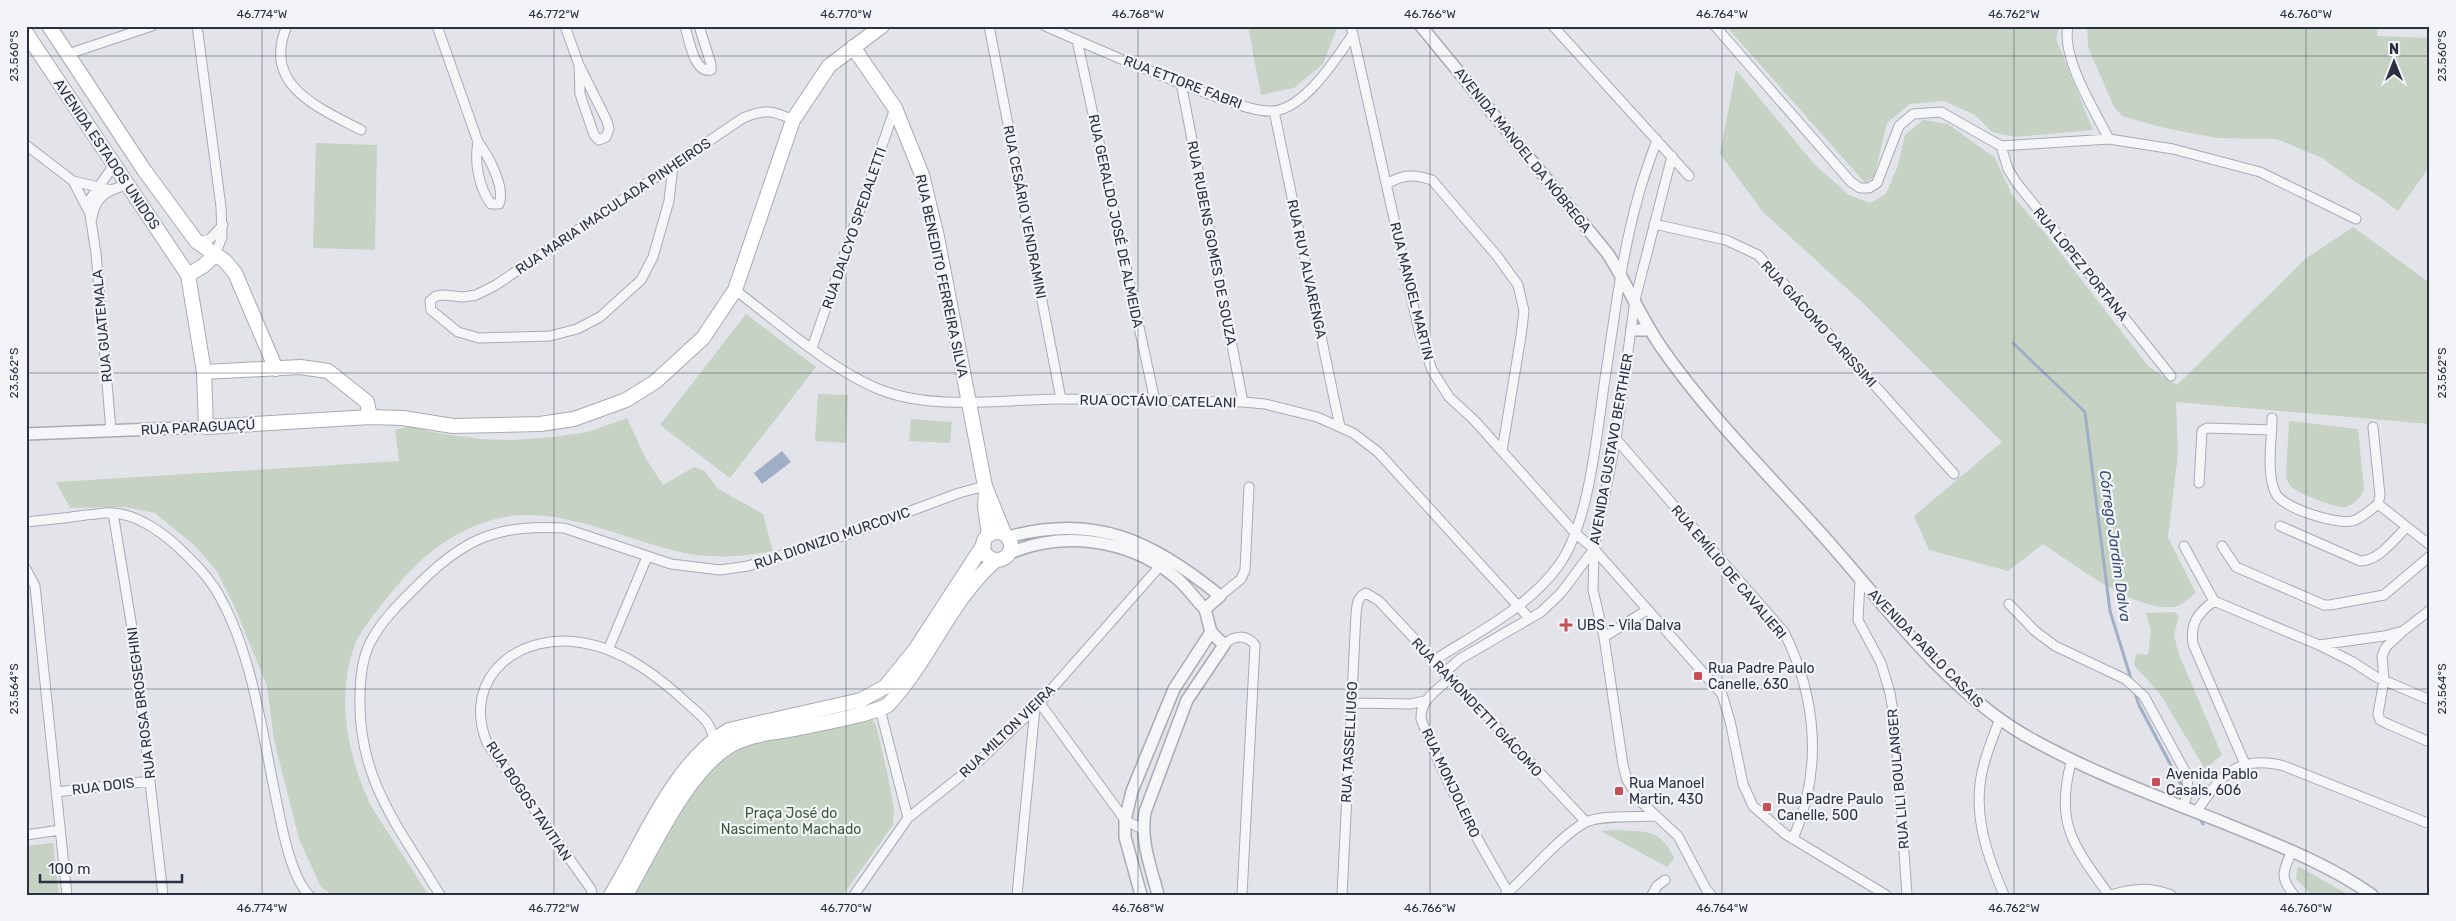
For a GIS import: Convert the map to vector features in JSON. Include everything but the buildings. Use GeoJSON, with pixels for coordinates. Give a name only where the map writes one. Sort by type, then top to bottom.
{"type":"FeatureCollection","features":[{"type":"Feature","properties":{"kind":"main road","name":"AVENIDA ESTADOS UNIDOS"},"geometry":{"type":"LineString","coordinates":[[49,26],[144,170],[197,242],[231,267],[241,282],[276,369]]}},
{"type":"Feature","properties":{"kind":"main road"},"geometry":{"type":"LineString","coordinates":[[204,372],[300,367],[328,371],[366,402],[370,418],[403,418],[453,426],[480,427],[540,424],[574,419],[601,411],[626,400],[655,382],[681,360],[702,338],[735,290],[793,120],[830,66],[882,26]]}},
{"type":"Feature","properties":{"kind":"main road","name":"AVENIDA ESTADOS UNIDOS"},"geometry":{"type":"LineString","coordinates":[[26,34],[188,275]]}},
{"type":"Feature","properties":{"kind":"main road","name":"RUA BENEDITO FERREIRA SILVA"},"geometry":{"type":"LineString","coordinates":[[853,47],[895,108],[922,175],[937,237],[986,489],[1006,535]]}},
{"type":"Feature","properties":{"kind":"main road"},"geometry":{"type":"LineString","coordinates":[[206,427],[204,372],[188,275],[203,266],[215,255]]}},
{"type":"Feature","properties":{"kind":"main road","name":"RUA PARAGUAÇÚ"},"geometry":{"type":"LineString","coordinates":[[206,427],[370,418]]}},
{"type":"Feature","properties":{"kind":"main road","name":"RUA BENEDITO FERREIRA SILVA"},"geometry":{"type":"LineString","coordinates":[[986,489],[984,507],[986,539]]}},
{"type":"Feature","properties":{"kind":"main road"},"geometry":{"type":"LineString","coordinates":[[611,895],[658,812],[688,765],[713,740],[729,730],[861,700],[885,687],[915,650],[986,539],[999,532],[1006,535],[1011,549],[968,588],[897,696],[880,709],[746,738],[714,756],[689,785],[626,895]]}},
{"type":"Feature","properties":{"kind":"main road"},"geometry":{"type":"LineString","coordinates":[[986,539],[987,554],[1002,557]]}},
{"type":"Feature","properties":{"kind":"street"},"geometry":{"type":"LineString","coordinates":[[68,54],[152,26]]}},
{"type":"Feature","properties":{"kind":"street"},"geometry":{"type":"LineString","coordinates":[[198,26],[223,225],[222,237],[215,255]]}},
{"type":"Feature","properties":{"kind":"street"},"geometry":{"type":"LineString","coordinates":[[287,26],[280,41],[280,57],[283,71],[290,83],[310,103],[361,130]]}},
{"type":"Feature","properties":{"kind":"street"},"geometry":{"type":"LineString","coordinates":[[437,26],[478,142],[488,156],[501,192],[499,204],[491,204],[486,196],[475,156],[478,142]]}},
{"type":"Feature","properties":{"kind":"street"},"geometry":{"type":"LineString","coordinates":[[566,26],[579,65],[607,121],[609,129],[606,137],[599,140],[594,135],[580,94],[579,65]]}},
{"type":"Feature","properties":{"kind":"street"},"geometry":{"type":"LineString","coordinates":[[685,26],[700,70],[705,72],[711,70],[711,64],[699,26]]}},
{"type":"Feature","properties":{"kind":"street","name":"RUA CESÁRIO VENDRAMINI"},"geometry":{"type":"LineString","coordinates":[[989,26],[1061,399]]}},
{"type":"Feature","properties":{"kind":"street","name":"RUA ETTORE FABRI"},"geometry":{"type":"LineString","coordinates":[[1046,26],[1181,83],[1245,106],[1274,111]]}},
{"type":"Feature","properties":{"kind":"street","name":"AVENIDA MANOEL DA NÓBREGA"},"geometry":{"type":"LineString","coordinates":[[1421,26],[1608,254],[1635,300]]}},
{"type":"Feature","properties":{"kind":"street"},"geometry":{"type":"LineString","coordinates":[[1553,26],[1690,176]]}},
{"type":"Feature","properties":{"kind":"street"},"geometry":{"type":"LineString","coordinates":[[1715,26],[1855,186],[1869,188],[1880,180],[1892,140],[1899,126],[1913,114],[1941,112],[2001,146],[2109,139],[2173,149],[2260,172],[2356,219]]}},
{"type":"Feature","properties":{"kind":"street"},"geometry":{"type":"LineString","coordinates":[[2068,26],[2066,34],[2076,71],[2109,139]]}},
{"type":"Feature","properties":{"kind":"street"},"geometry":{"type":"LineString","coordinates":[[1274,111],[1300,100],[1333,65],[1352,30]]}},
{"type":"Feature","properties":{"kind":"street","name":"RUA MANOEL MARTIN"},"geometry":{"type":"LineString","coordinates":[[1352,30],[1419,331],[1432,370],[1449,397],[1502,450],[1576,534],[1594,549],[1722,694],[1730,721],[1743,784],[1753,806],[1793,838],[1886,895]]}},
{"type":"Feature","properties":{"kind":"street","name":"RUA GERALDO JOSÉ DE ALMEIDA"},"geometry":{"type":"LineString","coordinates":[[1077,40],[1155,401]]}},
{"type":"Feature","properties":{"kind":"street","name":"RUA RUBENS GOMES DE SOUZA"},"geometry":{"type":"LineString","coordinates":[[1181,83],[1244,402]]}},
{"type":"Feature","properties":{"kind":"street","name":"RUA DALCYO SPEDALETTI"},"geometry":{"type":"LineString","coordinates":[[812,348],[895,108]]}},
{"type":"Feature","properties":{"kind":"street","name":"RUA MARIA IMACULADA PINHEIROS"},"geometry":{"type":"LineString","coordinates":[[673,166],[669,201],[653,257],[641,280],[600,318],[577,329],[550,336],[479,338],[458,332],[431,310],[430,301],[436,296],[463,297],[476,295],[496,285],[743,118],[761,111],[779,113],[793,120]]}},
{"type":"Feature","properties":{"kind":"street","name":"RUA RUY ALVARENGA"},"geometry":{"type":"LineString","coordinates":[[1274,111],[1340,427]]}},
{"type":"Feature","properties":{"kind":"street","name":"AVENIDA GUSTAVO BERTHIER"},"geometry":{"type":"LineString","coordinates":[[1433,661],[1519,605],[1558,566],[1576,534],[1586,491],[1622,276],[1638,197],[1657,140]]}},
{"type":"Feature","properties":{"kind":"street"},"geometry":{"type":"LineString","coordinates":[[26,146],[73,181],[111,190],[128,185]]}},
{"type":"Feature","properties":{"kind":"street","name":"RUA LOPEZ PORTANA"},"geometry":{"type":"LineString","coordinates":[[2001,146],[2008,169],[2016,182],[2171,376]]}},
{"type":"Feature","properties":{"kind":"street","name":"AVENIDA GUSTAVO BERTHIER"},"geometry":{"type":"LineString","coordinates":[[1447,676],[1460,659],[1540,612],[1561,593],[1594,549],[1616,439],[1635,300],[1672,156]]}},
{"type":"Feature","properties":{"kind":"street"},"geometry":{"type":"LineString","coordinates":[[88,210],[88,202],[114,165]]}},
{"type":"Feature","properties":{"kind":"street"},"geometry":{"type":"LineString","coordinates":[[1387,184],[1400,176],[1418,175],[1432,180],[1497,256],[1518,286],[1524,311],[1502,450]]}},
{"type":"Feature","properties":{"kind":"street","name":"RUA GUATEMALA"},"geometry":{"type":"LineString","coordinates":[[73,181],[92,220],[111,431]]}},
{"type":"Feature","properties":{"kind":"street","name":"RUA GUATEMALA"},"geometry":{"type":"LineString","coordinates":[[92,220],[96,201],[111,190]]}},
{"type":"Feature","properties":{"kind":"street","name":"RUA GIÁCOMO CARISSIMI"},"geometry":{"type":"LineString","coordinates":[[1654,224],[1726,240],[1758,255],[1954,474]]}},
{"type":"Feature","properties":{"kind":"street"},"geometry":{"type":"LineString","coordinates":[[197,242],[210,239],[223,225]]}},
{"type":"Feature","properties":{"kind":"street","name":"RUA OCTÁVIO CATELANI"},"geometry":{"type":"LineString","coordinates":[[735,290],[851,376],[882,391],[906,397],[938,401],[1061,399],[1244,402],[1265,404],[1294,411],[1340,427],[1378,452],[1529,618]]}},
{"type":"Feature","properties":{"kind":"street","name":"AVENIDA PABLO CASAIS"},"geometry":{"type":"LineString","coordinates":[[1635,300],[1650,330],[1692,389],[1833,547],[1860,581],[1956,683],[1999,720],[2072,759],[2292,851],[2348,878],[2372,895]]}},
{"type":"Feature","properties":{"kind":"street"},"geometry":{"type":"LineString","coordinates":[[1632,330],[1650,330]]}},
{"type":"Feature","properties":{"kind":"street"},"geometry":{"type":"LineString","coordinates":[[2272,418],[2272,481],[2276,496],[2293,507],[2339,522],[2356,520],[2378,504],[2380,495],[2374,427]]}},
{"type":"Feature","properties":{"kind":"street","name":"RUA PARAGUAÇÚ"},"geometry":{"type":"LineString","coordinates":[[26,434],[206,427]]}},
{"type":"Feature","properties":{"kind":"street"},"geometry":{"type":"LineString","coordinates":[[2199,483],[2202,431],[2207,428],[2272,430]]}},
{"type":"Feature","properties":{"kind":"street","name":"RUA EMÍLIO DE CAVALIERI"},"geometry":{"type":"LineString","coordinates":[[1616,439],[1784,632],[1794,652],[1810,707],[1814,744],[1812,776],[1800,822],[1793,838]]}},
{"type":"Feature","properties":{"kind":"street"},"geometry":{"type":"LineString","coordinates":[[1205,609],[1240,579],[1245,570],[1249,487]]}},
{"type":"Feature","properties":{"kind":"street","name":"RUA DIONIZIO MURCOVIC"},"geometry":{"type":"LineString","coordinates":[[440,895],[380,796],[368,768],[361,734],[360,688],[366,653],[377,630],[397,606],[448,556],[465,545],[505,531],[547,527],[564,528],[689,568],[735,569],[778,558],[959,494],[986,489]]}},
{"type":"Feature","properties":{"kind":"street"},"geometry":{"type":"LineString","coordinates":[[2378,504],[2430,545]]}},
{"type":"Feature","properties":{"kind":"street"},"geometry":{"type":"LineString","coordinates":[[26,522],[113,512],[163,532],[195,563],[213,585],[225,606],[259,708],[280,820],[298,879],[309,895]]}},
{"type":"Feature","properties":{"kind":"street","name":"RUA ROSA BROSEGHINI"},"geometry":{"type":"LineString","coordinates":[[113,512],[133,634],[163,895]]}},
{"type":"Feature","properties":{"kind":"street"},"geometry":{"type":"LineString","coordinates":[[2280,526],[2360,562],[2369,562],[2406,527]]}},
{"type":"Feature","properties":{"kind":"street"},"geometry":{"type":"LineString","coordinates":[[1006,535],[1053,529],[1082,528],[1110,532],[1154,550],[1200,580],[1220,596]]}},
{"type":"Feature","properties":{"kind":"street"},"geometry":{"type":"LineString","coordinates":[[1002,557],[1037,543],[1059,540],[1084,541],[1116,547],[1160,566],[1189,590],[1205,609],[1212,632],[1224,645]]}},
{"type":"Feature","properties":{"kind":"street"},"geometry":{"type":"LineString","coordinates":[[2184,546],[2214,601],[2319,645],[2384,680],[2430,700]]}},
{"type":"Feature","properties":{"kind":"street"},"geometry":{"type":"LineString","coordinates":[[2222,546],[2236,567],[2330,605],[2384,595],[2430,556]]}},
{"type":"Feature","properties":{"kind":"street"},"geometry":{"type":"LineString","coordinates":[[1594,549],[1593,590],[1604,637],[1623,765],[1627,780],[1640,801],[1678,836],[1711,895]]}},
{"type":"Feature","properties":{"kind":"street"},"geometry":{"type":"LineString","coordinates":[[608,650],[647,556]]}},
{"type":"Feature","properties":{"kind":"street","name":"RUA MILTON VIEIRA"},"geometry":{"type":"LineString","coordinates":[[854,895],[908,818],[977,763],[1037,705],[1160,566]]}},
{"type":"Feature","properties":{"kind":"street"},"geometry":{"type":"LineString","coordinates":[[26,569],[35,586],[67,895]]}},
{"type":"Feature","properties":{"kind":"street"},"geometry":{"type":"LineString","coordinates":[[1189,590],[1200,580]]}},
{"type":"Feature","properties":{"kind":"street","name":"RUA LILI BOULANGER"},"geometry":{"type":"LineString","coordinates":[[1860,581],[1858,620],[1881,663],[1890,693],[1895,724],[1907,895]]}},
{"type":"Feature","properties":{"kind":"street","name":"RUA RAMONDETTI GIÁCOMO"},"geometry":{"type":"LineString","coordinates":[[1366,594],[1378,601],[1586,822]]}},
{"type":"Feature","properties":{"kind":"street","name":"RUA TASSELLIUGO"},"geometry":{"type":"LineString","coordinates":[[1342,895],[1356,614],[1358,600],[1361,595],[1366,594]]}},
{"type":"Feature","properties":{"kind":"street"},"geometry":{"type":"LineString","coordinates":[[2214,601],[2202,610],[2193,623],[2193,644],[2245,764]]}},
{"type":"Feature","properties":{"kind":"street"},"geometry":{"type":"LineString","coordinates":[[2009,604],[2035,631],[2055,646],[2125,679],[2144,696],[2188,775],[2188,792],[2183,807]]}},
{"type":"Feature","properties":{"kind":"street"},"geometry":{"type":"LineString","coordinates":[[1604,637],[1647,610]]}},
{"type":"Feature","properties":{"kind":"street"},"geometry":{"type":"LineString","coordinates":[[2427,741],[2380,720],[2378,708],[2384,680],[2381,661],[2383,651],[2403,631],[2430,610]]}},
{"type":"Feature","properties":{"kind":"street"},"geometry":{"type":"LineString","coordinates":[[2319,645],[2377,637],[2403,631]]}},
{"type":"Feature","properties":{"kind":"street"},"geometry":{"type":"LineString","coordinates":[[1141,895],[1125,837],[1126,820],[1132,791],[1174,689],[1212,632]]}},
{"type":"Feature","properties":{"kind":"street"},"geometry":{"type":"LineString","coordinates":[[1158,895],[1142,828],[1145,812],[1187,700],[1224,645],[1233,638],[1241,637],[1251,641],[1254,645],[1242,895]]}},
{"type":"Feature","properties":{"kind":"street","name":"RUA BOGOS TAVITIAN"},"geometry":{"type":"LineString","coordinates":[[592,895],[492,751],[482,726],[481,695],[489,676],[498,666],[522,651],[544,642],[568,640],[608,650],[652,674],[710,726],[713,740]]}},
{"type":"Feature","properties":{"kind":"street"},"geometry":{"type":"LineString","coordinates":[[1351,703],[1411,704],[1424,701],[1447,676]]}},
{"type":"Feature","properties":{"kind":"street","name":"RUA MONJOLEIRO"},"geometry":{"type":"LineString","coordinates":[[1424,701],[1420,710],[1421,719],[1431,744],[1475,836],[1507,893]]}},
{"type":"Feature","properties":{"kind":"street"},"geometry":{"type":"LineString","coordinates":[[1037,705],[1126,820],[1142,828]]}},
{"type":"Feature","properties":{"kind":"street"},"geometry":{"type":"LineString","coordinates":[[1017,895],[1037,705]]}},
{"type":"Feature","properties":{"kind":"street"},"geometry":{"type":"LineString","coordinates":[[880,709],[908,818]]}},
{"type":"Feature","properties":{"kind":"street"},"geometry":{"type":"LineString","coordinates":[[1999,720],[1983,765],[1979,798],[1983,839],[1989,861],[2004,895]]}},
{"type":"Feature","properties":{"kind":"street"},"geometry":{"type":"LineString","coordinates":[[2072,759],[2065,785],[2064,807],[2068,828],[2078,852],[2110,895],[2129,889],[2156,890],[2171,895]]}},
{"type":"Feature","properties":{"kind":"street"},"geometry":{"type":"LineString","coordinates":[[2196,812],[2219,781],[2230,770],[2245,764],[2261,762],[2284,766],[2430,824]]}},
{"type":"Feature","properties":{"kind":"street","name":"RUA DOIS"},"geometry":{"type":"LineString","coordinates":[[56,792],[150,780]]}},
{"type":"Feature","properties":{"kind":"street"},"geometry":{"type":"LineString","coordinates":[[1507,893],[1562,841],[1586,822],[1600,819],[1655,816]]}},
{"type":"Feature","properties":{"kind":"street"},"geometry":{"type":"LineString","coordinates":[[26,835],[60,830]]}},
{"type":"Feature","properties":{"kind":"street"},"geometry":{"type":"LineString","coordinates":[[2292,851],[2284,868],[2283,876],[2285,884],[2294,895]]}},
{"type":"Feature","properties":{"kind":"street"},"geometry":{"type":"LineString","coordinates":[[1652,895],[1657,886],[1665,880]]}},
{"type":"Feature","properties":{"kind":"green space"},"geometry":{"type":"Polygon","coordinates":[[[1248,26],[1337,26],[1337,28],[1323,64],[1294,88],[1261,95],[1248,26]]]}},
{"type":"Feature","properties":{"kind":"green space"},"geometry":{"type":"Polygon","coordinates":[[[1726,26],[2059,26],[2056,39],[2093,130],[2015,137],[1992,132],[1975,115],[1944,101],[1910,104],[1887,123],[1874,177],[1865,183],[1726,26]]]}},
{"type":"Feature","properties":{"kind":"green space"},"geometry":{"type":"Polygon","coordinates":[[[2087,26],[2378,26],[2377,36],[2430,38],[2430,166],[2398,211],[2322,158],[2277,139],[2217,138],[2164,128],[2122,116],[2114,107],[2088,47],[2087,26]]]}},
{"type":"Feature","properties":{"kind":"green space"},"geometry":{"type":"Polygon","coordinates":[[[1736,70],[1814,164],[1849,195],[1870,203],[1886,194],[1898,165],[1905,135],[1923,120],[1948,124],[1995,158],[2012,195],[2049,238],[2149,367],[2177,385],[2305,259],[2353,227],[2430,283],[2430,424],[2176,402],[2178,454],[2168,537],[2196,593],[2174,607],[2158,607],[2124,595],[2043,544],[2008,571],[1929,550],[1914,516],[2002,442],[1865,305],[1763,212],[1720,154],[1736,70]]]}},
{"type":"Feature","properties":{"kind":"green space"},"geometry":{"type":"Polygon","coordinates":[[[316,143],[377,145],[375,250],[313,248],[316,143]]]}},
{"type":"Feature","properties":{"kind":"green space"},"geometry":{"type":"Polygon","coordinates":[[[746,314],[816,367],[730,478],[660,425],[746,314]]]}},
{"type":"Feature","properties":{"kind":"green space"},"geometry":{"type":"Polygon","coordinates":[[[818,394],[848,395],[846,443],[815,441],[818,394]]]}},
{"type":"Feature","properties":{"kind":"green space"},"geometry":{"type":"Polygon","coordinates":[[[627,418],[645,457],[663,485],[694,467],[705,471],[717,488],[763,514],[773,551],[735,556],[697,555],[654,545],[583,523],[547,516],[529,515],[495,519],[479,524],[448,540],[421,560],[388,597],[358,637],[349,664],[345,704],[350,744],[361,783],[369,802],[428,895],[332,895],[321,887],[299,839],[274,740],[267,686],[233,603],[216,570],[195,546],[155,513],[125,507],[70,508],[56,482],[399,461],[395,430],[409,426],[437,433],[481,439],[513,440],[588,432],[627,418]]]}},
{"type":"Feature","properties":{"kind":"green space"},"geometry":{"type":"Polygon","coordinates":[[[911,419],[952,422],[950,443],[909,441],[911,419]]]}},
{"type":"Feature","properties":{"kind":"green space"},"geometry":{"type":"Polygon","coordinates":[[[2289,421],[2358,429],[2364,489],[2362,495],[2354,503],[2340,507],[2308,496],[2290,486],[2286,477],[2289,421]]]}},
{"type":"Feature","properties":{"kind":"green space"},"geometry":{"type":"Polygon","coordinates":[[[2174,612],[2179,616],[2174,635],[2178,652],[2222,755],[2205,769],[2160,694],[2134,665],[2136,654],[2148,655],[2151,632],[2146,613],[2174,612]]]}},
{"type":"Feature","properties":{"kind":"green space","name":"Praça José do Nascimento Machado"},"geometry":{"type":"Polygon","coordinates":[[[869,715],[876,725],[887,772],[894,809],[893,825],[843,895],[631,895],[690,792],[706,769],[735,747],[869,715]]]}},
{"type":"Feature","properties":{"kind":"green space"},"geometry":{"type":"Polygon","coordinates":[[[1601,831],[1644,832],[1657,836],[1669,848],[1674,858],[1667,867],[1601,831]]]}},
{"type":"Feature","properties":{"kind":"green space"},"geometry":{"type":"Polygon","coordinates":[[[53,843],[59,895],[26,895],[26,846],[53,843]]]}},
{"type":"Feature","properties":{"kind":"green space"},"geometry":{"type":"Polygon","coordinates":[[[2298,866],[2348,895],[2312,895],[2296,879],[2298,866]]]}},
{"type":"Feature","properties":{"kind":"water"},"geometry":{"type":"Polygon","coordinates":[[[782,451],[791,462],[762,484],[754,473],[782,451]]]}},
{"type":"Feature","properties":{"kind":"waterway","name":"Córrego Jardim Dalva"},"geometry":{"type":"LineString","coordinates":[[2013,343],[2085,412],[2110,611],[2132,682]]}},
{"type":"Feature","properties":{"kind":"waterway","name":"Córrego Jardim Dalva"},"geometry":{"type":"LineString","coordinates":[[2134,690],[2139,705],[2185,792]]}},
{"type":"Feature","properties":{"kind":"waterway","name":"Córrego Jardim Dalva"},"geometry":{"type":"LineString","coordinates":[[2199,817],[2203,824]]}},
{"type":"Feature","properties":{"kind":"place","name":"UBS - Vila Dalva"},"geometry":{"type":"Point","coordinates":[1566,625]}},
{"type":"Feature","properties":{"kind":"place","name":"Rua Padre Paulo Canelle, 630"},"geometry":{"type":"Point","coordinates":[1698,676]}},
{"type":"Feature","properties":{"kind":"place","name":"Avenida Pablo Casals, 606"},"geometry":{"type":"Point","coordinates":[2156,782]}},
{"type":"Feature","properties":{"kind":"place","name":"Rua Manoel Martin, 430"},"geometry":{"type":"Point","coordinates":[1619,791]}},
{"type":"Feature","properties":{"kind":"place","name":"Rua Padre Paulo Canelle, 500"},"geometry":{"type":"Point","coordinates":[1767,807]}}]}
